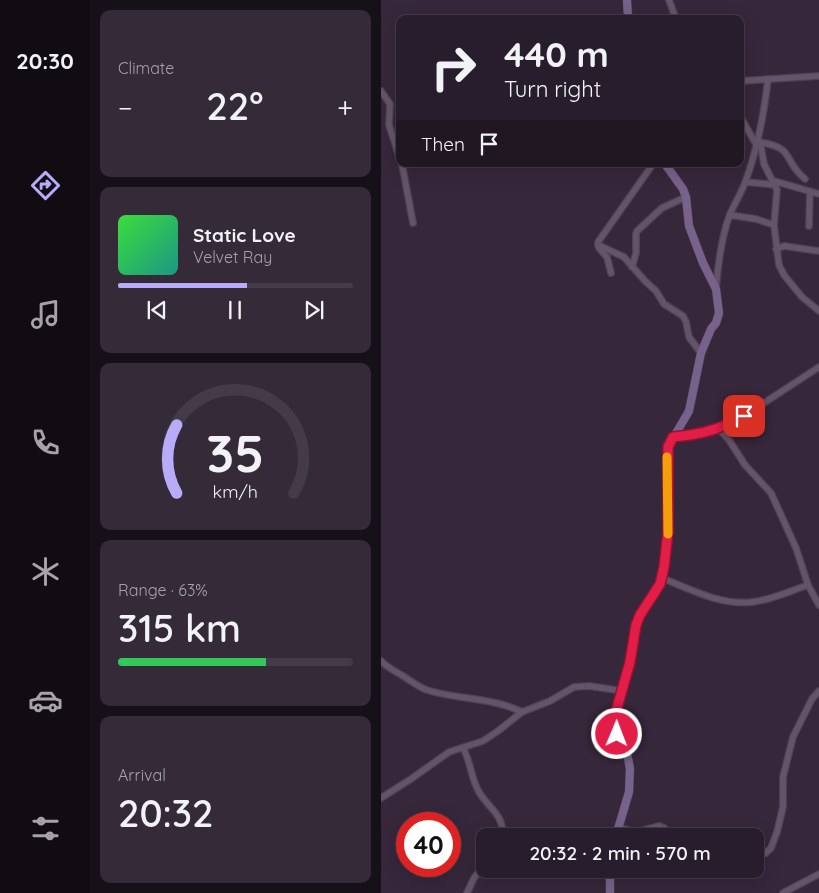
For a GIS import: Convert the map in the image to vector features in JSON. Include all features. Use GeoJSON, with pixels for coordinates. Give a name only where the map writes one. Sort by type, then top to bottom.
{"type":"FeatureCollection","features":[{"type":"Feature","properties":{"kind":"street"},"geometry":{"type":"LineString","coordinates":[[627,0],[628,15]]}},
{"type":"Feature","properties":{"kind":"street"},"geometry":{"type":"LineString","coordinates":[[669,0],[675,15]]}},
{"type":"Feature","properties":{"kind":"street"},"geometry":{"type":"LineString","coordinates":[[744,81],[819,76]]}},
{"type":"Feature","properties":{"kind":"street"},"geometry":{"type":"LineString","coordinates":[[618,828],[626,807],[630,769],[628,758],[617,734],[617,708],[630,662],[636,625],[662,578],[668,532],[668,447],[687,418],[701,353],[708,335],[718,318],[719,303],[717,289],[720,256],[730,215],[745,182],[758,143],[763,122],[768,79]]}},
{"type":"Feature","properties":{"kind":"street"},"geometry":{"type":"LineString","coordinates":[[381,91],[390,104],[389,125],[396,147]]}},
{"type":"Feature","properties":{"kind":"street"},"geometry":{"type":"LineString","coordinates":[[744,122],[758,143],[764,164],[775,183],[778,196],[774,225],[779,265],[784,275],[802,297],[819,311]]}},
{"type":"Feature","properties":{"kind":"street"},"geometry":{"type":"LineString","coordinates":[[758,143],[775,145],[786,153],[795,170],[805,179]]}},
{"type":"Feature","properties":{"kind":"street"},"geometry":{"type":"LineString","coordinates":[[403,167],[413,223]]}},
{"type":"Feature","properties":{"kind":"street"},"geometry":{"type":"LineString","coordinates":[[598,245],[599,240],[651,167]]}},
{"type":"Feature","properties":{"kind":"street"},"geometry":{"type":"LineString","coordinates":[[667,167],[683,189],[686,197],[689,226],[705,269],[717,289]]}},
{"type":"Feature","properties":{"kind":"street"},"geometry":{"type":"LineString","coordinates":[[745,182],[775,183],[819,194]]}},
{"type":"Feature","properties":{"kind":"street"},"geometry":{"type":"LineString","coordinates":[[809,226],[810,192]]}},
{"type":"Feature","properties":{"kind":"street"},"geometry":{"type":"LineString","coordinates":[[633,267],[637,230],[661,208],[686,197]]}},
{"type":"Feature","properties":{"kind":"street"},"geometry":{"type":"LineString","coordinates":[[730,215],[756,219],[774,225]]}},
{"type":"Feature","properties":{"kind":"street"},"geometry":{"type":"LineString","coordinates":[[598,245],[624,257],[657,290],[664,304],[683,316],[689,337],[701,353]]}},
{"type":"Feature","properties":{"kind":"street"},"geometry":{"type":"LineString","coordinates":[[598,245],[607,257],[611,273]]}},
{"type":"Feature","properties":{"kind":"street"},"geometry":{"type":"LineString","coordinates":[[776,249],[784,246],[819,251]]}},
{"type":"Feature","properties":{"kind":"street"},"geometry":{"type":"LineString","coordinates":[[673,437],[719,429],[744,416],[817,371]]}},
{"type":"Feature","properties":{"kind":"street"},"geometry":{"type":"LineString","coordinates":[[719,429],[729,440],[745,465],[771,493],[795,548],[808,585],[819,605]]}},
{"type":"Feature","properties":{"kind":"street"},"geometry":{"type":"LineString","coordinates":[[662,578],[699,592],[735,602],[762,600],[808,585]]}},
{"type":"Feature","properties":{"kind":"street"},"geometry":{"type":"LineString","coordinates":[[381,661],[412,683],[426,689],[509,706],[522,712]]}},
{"type":"Feature","properties":{"kind":"street"},"geometry":{"type":"LineString","coordinates":[[381,798],[411,780],[449,752],[491,736],[522,712],[542,705],[574,687],[589,686],[623,690]]}},
{"type":"Feature","properties":{"kind":"street"},"geometry":{"type":"LineString","coordinates":[[764,853],[771,848],[783,807],[783,777],[793,737],[811,699],[819,691]]}},
{"type":"Feature","properties":{"kind":"street"},"geometry":{"type":"LineString","coordinates":[[463,748],[470,762],[479,793],[501,819],[503,828]]}},
{"type":"Feature","properties":{"kind":"street"},"geometry":{"type":"LineString","coordinates":[[651,828],[659,826],[664,828]]}},
{"type":"Feature","properties":{"kind":"street"},"geometry":{"type":"LineString","coordinates":[[783,893],[819,874]]}},
{"type":"Feature","properties":{"kind":"street"},"geometry":{"type":"LineString","coordinates":[[467,893],[476,875]]}},
{"type":"Feature","properties":{"kind":"street"},"geometry":{"type":"LineString","coordinates":[[610,878],[610,893]]}},
{"type":"Feature","properties":{"kind":"slow traffic"},"geometry":{"type":"LineString","coordinates":[[667,457],[669,492],[668,534]]}},
{"type":"Feature","properties":{"kind":"route"},"geometry":{"type":"LineString","coordinates":[[617,734],[617,708],[627,676],[636,625],[640,615],[660,584],[664,567],[668,532],[668,447],[673,437],[705,433],[719,429],[744,416]]}}]}
